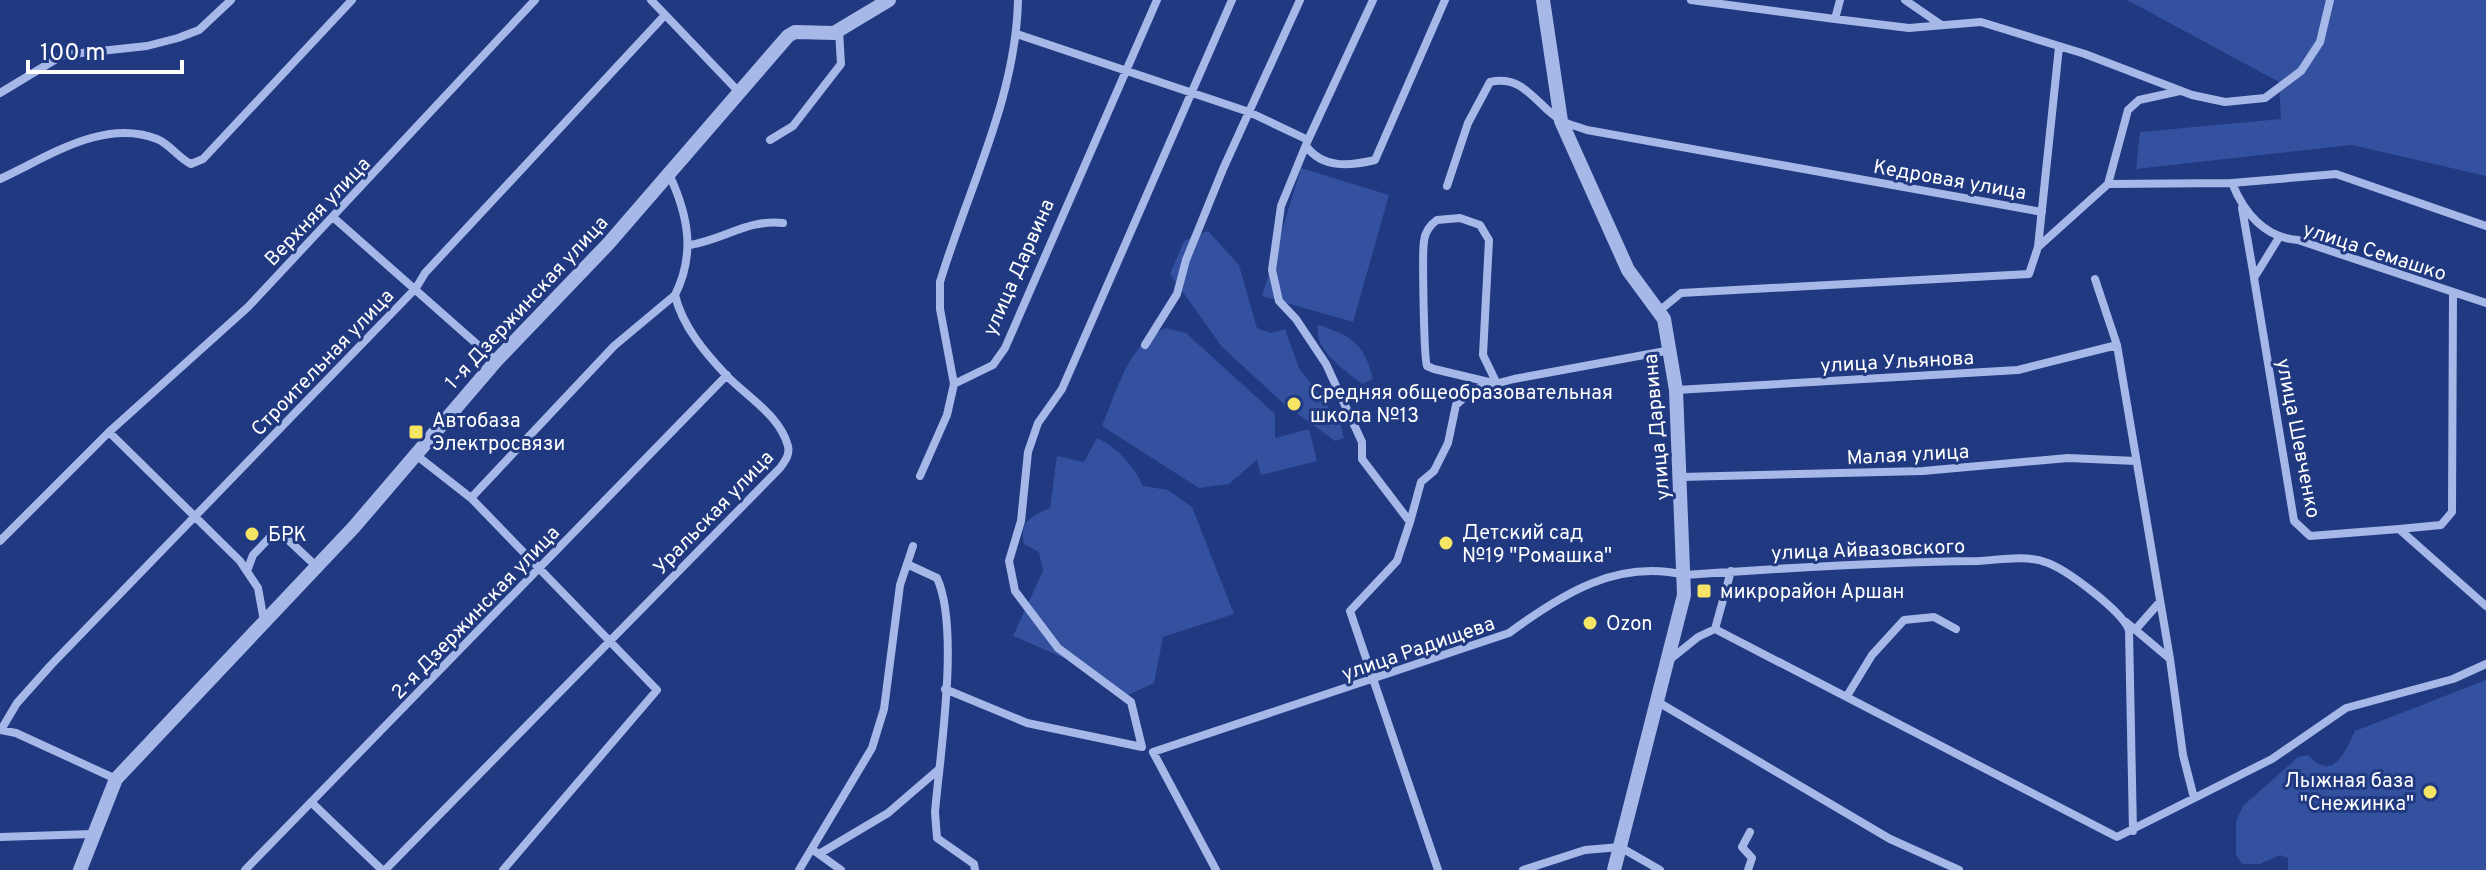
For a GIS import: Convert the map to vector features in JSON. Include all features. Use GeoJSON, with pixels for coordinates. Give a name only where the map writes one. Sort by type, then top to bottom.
{"type":"FeatureCollection","features":[{"type":"Feature","properties":{"kind":"street"},"geometry":{"type":"LineString","coordinates":[[0,93],[63,55],[147,46],[199,30],[231,0]]}},
{"type":"Feature","properties":{"kind":"street"},"geometry":{"type":"LineString","coordinates":[[0,179],[98,134],[151,137],[191,164],[203,159],[352,0]]}},
{"type":"Feature","properties":{"kind":"street","name":"Верхняя улица"},"geometry":{"type":"LineString","coordinates":[[0,541],[109,432],[248,307],[535,0]]}},
{"type":"Feature","properties":{"kind":"street"},"geometry":{"type":"LineString","coordinates":[[651,0],[738,91]]}},
{"type":"Feature","properties":{"kind":"street","name":"1-я Дзержинская улица"},"geometry":{"type":"LineString","coordinates":[[80,870],[116,779],[318,568],[496,361],[572,284],[738,91],[795,32],[826,35],[889,0]]}},
{"type":"Feature","properties":{"kind":"street"},"geometry":{"type":"LineString","coordinates":[[920,476],[947,415],[954,384],[946,348],[940,282],[998,111],[1017,34],[1018,0]]}},
{"type":"Feature","properties":{"kind":"street","name":"улица Дарвина"},"geometry":{"type":"LineString","coordinates":[[954,384],[993,365],[1005,348],[1157,0]]}},
{"type":"Feature","properties":{"kind":"street"},"geometry":{"type":"LineString","coordinates":[[945,689],[1027,723],[1142,747],[1131,702],[1058,648],[1015,591],[1009,561],[1021,521],[1028,452],[1038,423],[1062,389],[1232,0]]}},
{"type":"Feature","properties":{"kind":"street"},"geometry":{"type":"LineString","coordinates":[[1145,345],[1177,294],[1186,260],[1300,0]]}},
{"type":"Feature","properties":{"kind":"street"},"geometry":{"type":"LineString","coordinates":[[1373,0],[1281,206],[1272,270],[1279,301],[1296,319],[1326,364],[1362,442],[1362,459],[1410,522]]}},
{"type":"Feature","properties":{"kind":"street"},"geometry":{"type":"LineString","coordinates":[[1017,34],[1249,112],[1307,143],[1312,155],[1339,165],[1375,160],[1445,0]]}},
{"type":"Feature","properties":{"kind":"street","name":"улица Дарвина"},"geometry":{"type":"LineString","coordinates":[[1543,0],[1561,121],[1628,270],[1664,319],[1676,390],[1684,595],[1614,870]]}},
{"type":"Feature","properties":{"kind":"street"},"geometry":{"type":"LineString","coordinates":[[1691,0],[1909,28],[1981,22],[2214,101],[2265,98],[2301,71],[2320,42],[2330,0]]}},
{"type":"Feature","properties":{"kind":"street"},"geometry":{"type":"LineString","coordinates":[[1835,19],[1840,0]]}},
{"type":"Feature","properties":{"kind":"street"},"geometry":{"type":"LineString","coordinates":[[1905,0],[1942,25]]}},
{"type":"Feature","properties":{"kind":"street","name":"Строительная улица"},"geometry":{"type":"LineString","coordinates":[[0,730],[17,703],[51,665],[416,288],[425,273],[665,15]]}},
{"type":"Feature","properties":{"kind":"street"},"geometry":{"type":"LineString","coordinates":[[770,140],[793,126],[841,64],[839,30]]}},
{"type":"Feature","properties":{"kind":"street"},"geometry":{"type":"LineString","coordinates":[[2042,212],[2059,47]]}},
{"type":"Feature","properties":{"kind":"street"},"geometry":{"type":"LineString","coordinates":[[1447,186],[1468,123],[1490,82],[1506,80],[1525,88],[1561,121]]}},
{"type":"Feature","properties":{"kind":"street"},"geometry":{"type":"LineString","coordinates":[[1659,311],[1681,293],[2029,274],[2038,247],[2108,184],[2128,110],[2139,100],[2175,95],[2180,91]]}},
{"type":"Feature","properties":{"kind":"street","name":"Кедровая улица"},"geometry":{"type":"LineString","coordinates":[[1561,121],[1587,130],[2042,212],[2038,247]]}},
{"type":"Feature","properties":{"kind":"street"},"geometry":{"type":"LineString","coordinates":[[471,498],[614,346],[675,295],[690,245],[680,199],[668,173]]}},
{"type":"Feature","properties":{"kind":"street"},"geometry":{"type":"LineString","coordinates":[[2108,184],[2232,183],[2336,174],[2486,226]]}},
{"type":"Feature","properties":{"kind":"street","name":"улица Семашко"},"geometry":{"type":"LineString","coordinates":[[2232,183],[2242,207],[2278,239],[2298,240],[2486,303]]}},
{"type":"Feature","properties":{"kind":"street","name":"улица Шевченко"},"geometry":{"type":"LineString","coordinates":[[2242,207],[2294,521],[2310,536],[2441,525],[2452,512],[2453,293]]}},
{"type":"Feature","properties":{"kind":"street"},"geometry":{"type":"LineString","coordinates":[[334,218],[496,361]]}},
{"type":"Feature","properties":{"kind":"street"},"geometry":{"type":"LineString","coordinates":[[690,245],[717,240],[760,220],[783,223]]}},
{"type":"Feature","properties":{"kind":"street"},"geometry":{"type":"LineString","coordinates":[[1437,220],[1472,221],[1487,233],[1483,355],[1497,384],[1442,372],[1427,366],[1424,358],[1427,334],[1424,239],[1437,220]]}},
{"type":"Feature","properties":{"kind":"street"},"geometry":{"type":"LineString","coordinates":[[2254,278],[2278,239]]}},
{"type":"Feature","properties":{"kind":"street"},"geometry":{"type":"LineString","coordinates":[[2095,279],[2117,345],[2158,604],[2170,659],[2181,743],[2194,798]]}},
{"type":"Feature","properties":{"kind":"street","name":"Уральская улица"},"geometry":{"type":"LineString","coordinates":[[383,870],[788,457],[789,447],[773,418],[727,375],[683,322],[675,295]]}},
{"type":"Feature","properties":{"kind":"street","name":"улица Ульянова"},"geometry":{"type":"LineString","coordinates":[[1676,390],[2018,370],[2117,345]]}},
{"type":"Feature","properties":{"kind":"street"},"geometry":{"type":"LineString","coordinates":[[1438,870],[1376,680],[1350,611],[1397,561],[1421,482],[1431,476],[1448,443],[1456,405],[1479,388],[1671,350]]}},
{"type":"Feature","properties":{"kind":"street","name":"2-я Дзержинская улица"},"geometry":{"type":"LineString","coordinates":[[245,870],[727,375]]}},
{"type":"Feature","properties":{"kind":"street"},"geometry":{"type":"LineString","coordinates":[[109,432],[196,516],[247,571],[258,588],[264,622]]}},
{"type":"Feature","properties":{"kind":"street"},"geometry":{"type":"LineString","coordinates":[[416,455],[471,498],[657,690],[503,870]]}},
{"type":"Feature","properties":{"kind":"street","name":"Малая улица"},"geometry":{"type":"LineString","coordinates":[[1681,477],[1923,471],[2068,458],[2136,461]]}},
{"type":"Feature","properties":{"kind":"street"},"geometry":{"type":"LineString","coordinates":[[2399,529],[2486,606]]}},
{"type":"Feature","properties":{"kind":"street"},"geometry":{"type":"LineString","coordinates":[[247,571],[253,555],[274,533],[283,535],[318,568]]}},
{"type":"Feature","properties":{"kind":"street"},"geometry":{"type":"LineString","coordinates":[[799,870],[815,852],[872,748],[887,693],[900,585],[913,546]]}},
{"type":"Feature","properties":{"kind":"street","name":"улица Айвазовского"},"geometry":{"type":"LineString","coordinates":[[1685,575],[2037,560],[2052,565],[2126,622]]}},
{"type":"Feature","properties":{"kind":"street"},"geometry":{"type":"LineString","coordinates":[[909,565],[937,578],[945,595],[948,628],[937,838],[974,864],[975,870]]}},
{"type":"Feature","properties":{"kind":"street","name":"улица Радищева"},"geometry":{"type":"LineString","coordinates":[[1216,870],[1153,752],[1376,680],[1509,633],[1548,605],[1614,573],[1665,570],[1685,575]]}},
{"type":"Feature","properties":{"kind":"street"},"geometry":{"type":"LineString","coordinates":[[1667,663],[1698,637],[1715,629],[1731,571]]}},
{"type":"Feature","properties":{"kind":"street"},"geometry":{"type":"LineString","coordinates":[[2136,629],[2158,604]]}},
{"type":"Feature","properties":{"kind":"street"},"geometry":{"type":"LineString","coordinates":[[1847,696],[1872,655],[1904,620],[1934,617],[1956,629]]}},
{"type":"Feature","properties":{"kind":"street"},"geometry":{"type":"LineString","coordinates":[[2126,622],[2170,659]]}},
{"type":"Feature","properties":{"kind":"street"},"geometry":{"type":"LineString","coordinates":[[2126,622],[2131,640],[2133,831]]}},
{"type":"Feature","properties":{"kind":"street"},"geometry":{"type":"LineString","coordinates":[[1715,629],[2098,830],[2117,837],[2272,759],[2346,708],[2453,679],[2486,664]]}},
{"type":"Feature","properties":{"kind":"street"},"geometry":{"type":"LineString","coordinates":[[1658,702],[1890,839],[1959,870]]}},
{"type":"Feature","properties":{"kind":"street"},"geometry":{"type":"LineString","coordinates":[[0,730],[16,733],[116,779]]}},
{"type":"Feature","properties":{"kind":"street"},"geometry":{"type":"LineString","coordinates":[[815,852],[888,813],[939,770]]}},
{"type":"Feature","properties":{"kind":"street"},"geometry":{"type":"LineString","coordinates":[[311,802],[383,870]]}},
{"type":"Feature","properties":{"kind":"street"},"geometry":{"type":"LineString","coordinates":[[1748,870],[1752,858],[1742,847],[1750,832]]}},
{"type":"Feature","properties":{"kind":"street"},"geometry":{"type":"LineString","coordinates":[[0,837],[92,834]]}},
{"type":"Feature","properties":{"kind":"street"},"geometry":{"type":"LineString","coordinates":[[1523,870],[1585,850],[1620,847],[1660,870]]}},
{"type":"Feature","properties":{"kind":"street"},"geometry":{"type":"LineString","coordinates":[[815,852],[841,870]]}},
{"type":"Feature","properties":{"kind":"shaded area"},"geometry":{"type":"Polygon","coordinates":[[[2127,0],[2486,0],[2486,176],[2352,145],[2136,169],[2140,132],[2281,119],[2279,82],[2127,0]]]}},
{"type":"Feature","properties":{"kind":"shaded area"},"geometry":{"type":"Polygon","coordinates":[[[1301,168],[1389,195],[1353,322],[1262,296],[1301,168]]]}},
{"type":"Feature","properties":{"kind":"shaded area"},"geometry":{"type":"Polygon","coordinates":[[[1208,231],[1239,265],[1257,328],[1271,333],[1285,329],[1299,368],[1340,422],[1344,438],[1335,441],[1283,403],[1222,347],[1170,274],[1184,241],[1208,231]]]}},
{"type":"Feature","properties":{"kind":"shaded area"},"geometry":{"type":"Polygon","coordinates":[[[1318,325],[1355,343],[1366,357],[1373,379],[1362,384],[1339,366],[1320,343],[1318,325]]]}},
{"type":"Feature","properties":{"kind":"shaded area"},"geometry":{"type":"Polygon","coordinates":[[[1166,328],[1186,333],[1275,414],[1275,438],[1309,429],[1317,461],[1261,475],[1257,460],[1229,484],[1199,488],[1102,426],[1133,356],[1142,344],[1166,328]]]}},
{"type":"Feature","properties":{"kind":"shaded area"},"geometry":{"type":"Polygon","coordinates":[[[1097,438],[1124,458],[1143,486],[1168,490],[1192,507],[1234,614],[1163,637],[1154,683],[1126,696],[1083,666],[1013,636],[1043,571],[1039,552],[1024,544],[1025,525],[1032,517],[1050,508],[1057,456],[1084,462],[1097,438]]]}},
{"type":"Feature","properties":{"kind":"shaded area"},"geometry":{"type":"Polygon","coordinates":[[[2486,680],[2486,870],[2288,870],[2288,858],[2280,855],[2260,864],[2242,864],[2236,855],[2236,821],[2243,806],[2298,757],[2308,755],[2317,763],[2332,765],[2343,755],[2355,731],[2486,680]]]}},
{"type":"Feature","properties":{"kind":"place","name":"Средняя общеобразовательная школа №13"},"geometry":{"type":"Point","coordinates":[1294,404]}},
{"type":"Feature","properties":{"kind":"place","name":"Автобаза Электросвязи"},"geometry":{"type":"Point","coordinates":[416,432]}},
{"type":"Feature","properties":{"kind":"place","name":"БРК"},"geometry":{"type":"Point","coordinates":[252,534]}},
{"type":"Feature","properties":{"kind":"place","name":"Детский сад №19 \"Ромашка\""},"geometry":{"type":"Point","coordinates":[1446,543]}},
{"type":"Feature","properties":{"kind":"place","name":"микрорайон Аршан"},"geometry":{"type":"Point","coordinates":[1704,591]}},
{"type":"Feature","properties":{"kind":"place","name":"Ozon"},"geometry":{"type":"Point","coordinates":[1590,623]}},
{"type":"Feature","properties":{"kind":"place","name":"Лыжная база \"Снежинка\""},"geometry":{"type":"Point","coordinates":[2430,792]}}]}
